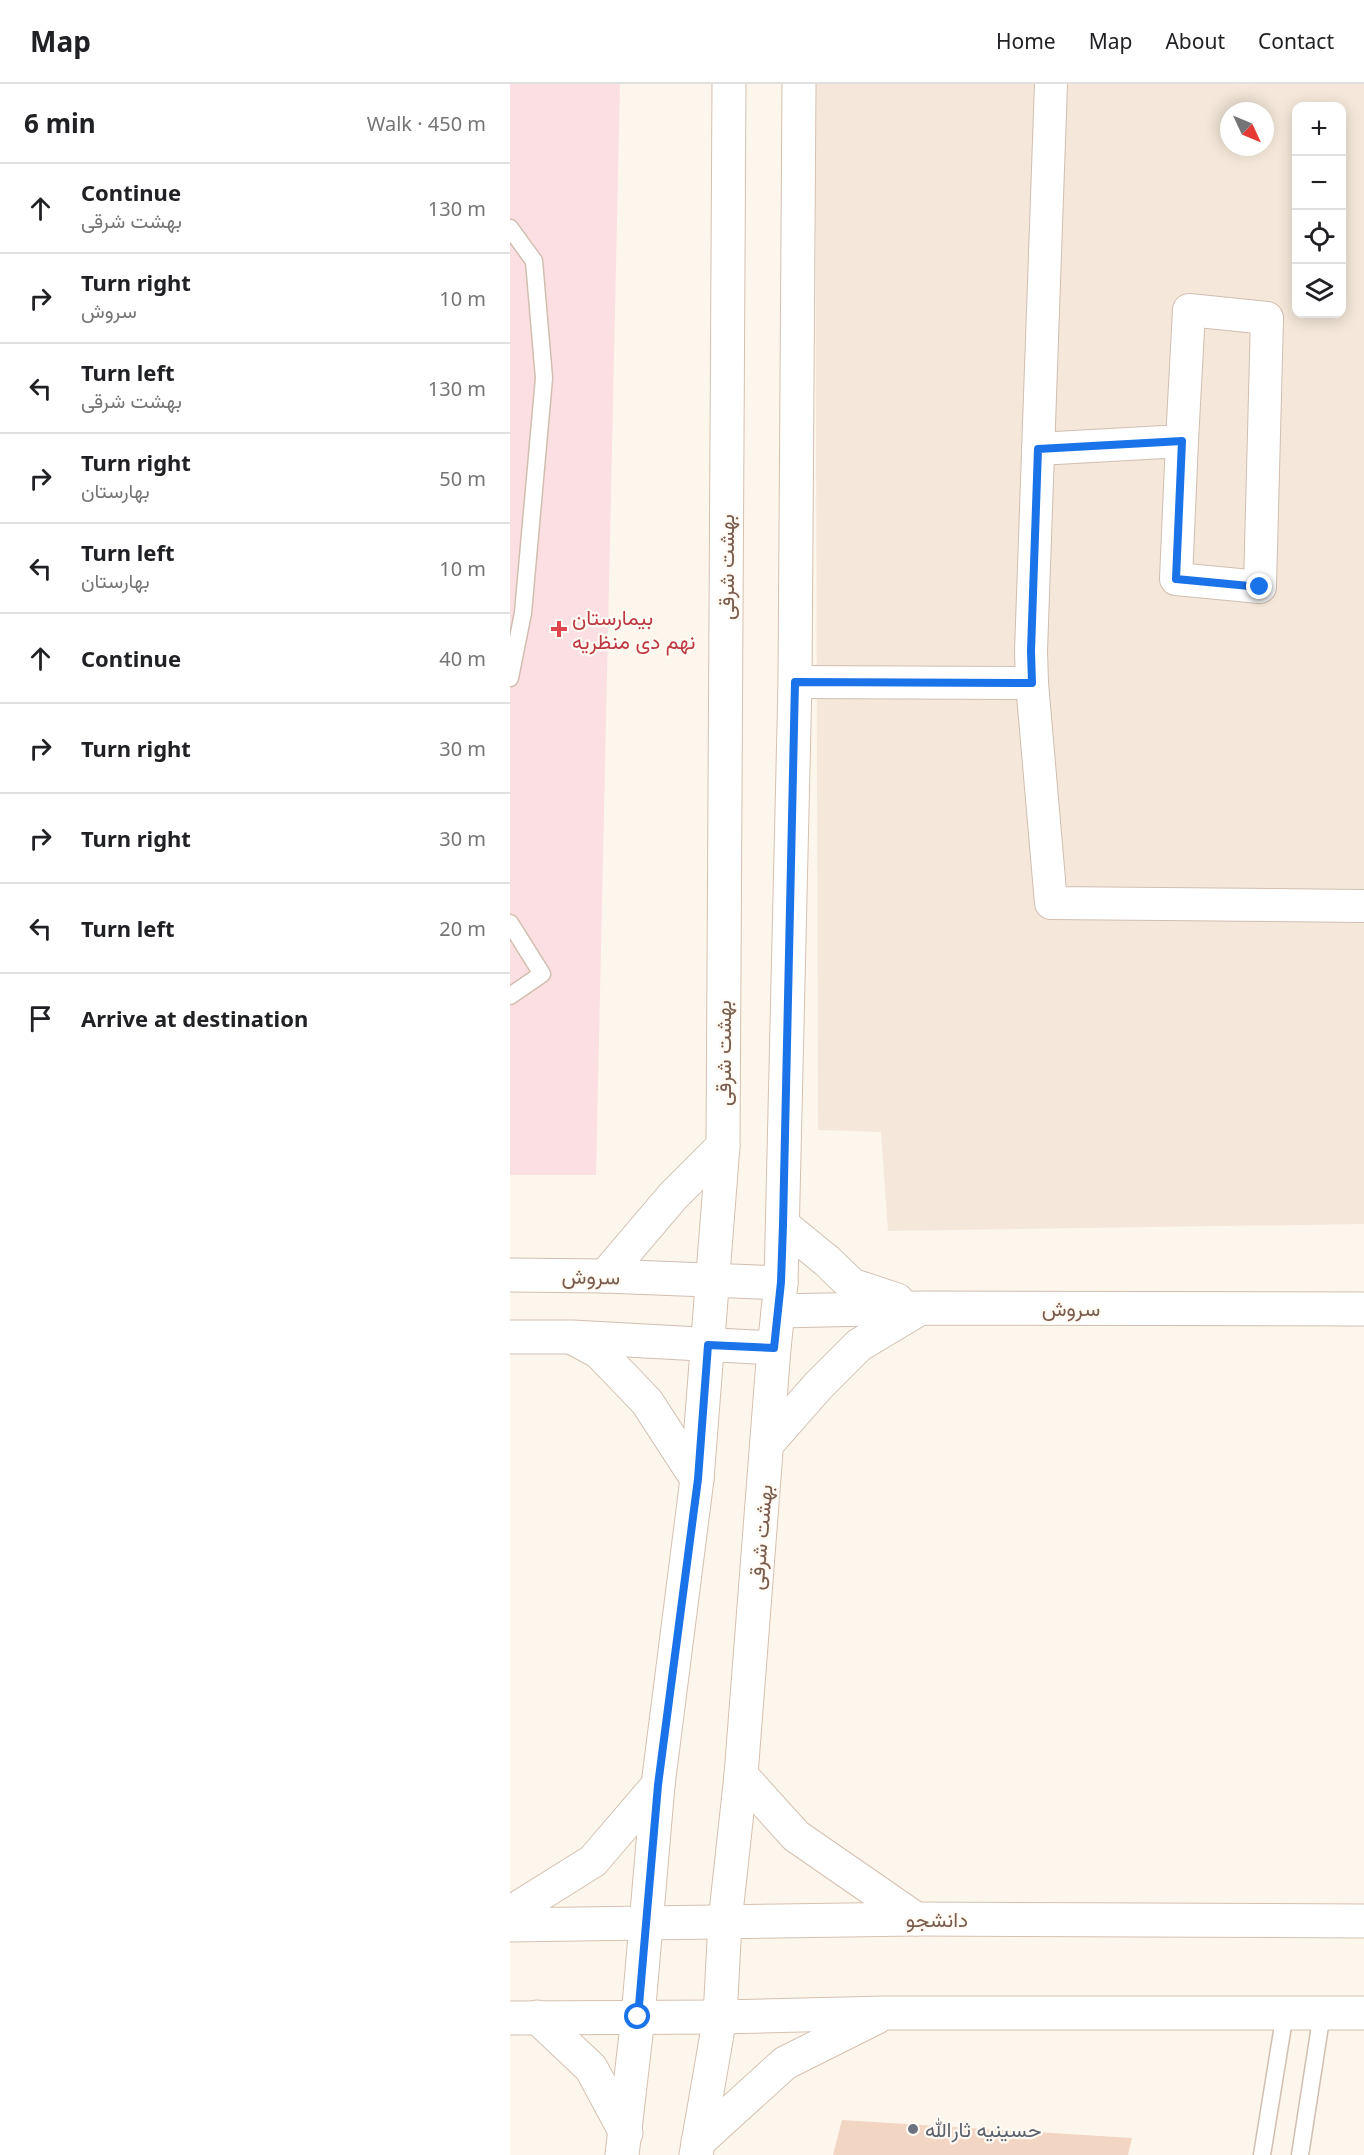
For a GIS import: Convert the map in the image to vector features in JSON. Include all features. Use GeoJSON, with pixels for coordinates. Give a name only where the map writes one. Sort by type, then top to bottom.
{"type":"FeatureCollection","features":[{"type":"Feature","properties":{"kind":"main road","name":"بهشت شرقی"},"geometry":{"type":"LineString","coordinates":[[624,2144],[638,2017],[658,1785],[698,1479],[723,1146],[729,84]]}},
{"type":"Feature","properties":{"kind":"main road","name":"بهشت شرقی"},"geometry":{"type":"LineString","coordinates":[[697,2149],[720,2017],[725,1922],[741,1775],[783,1225],[795,682],[799,84]]}},
{"type":"Feature","properties":{"kind":"main road"},"geometry":{"type":"LineString","coordinates":[[605,1276],[673,1196],[723,1146]]}},
{"type":"Feature","properties":{"kind":"main road"},"geometry":{"type":"LineString","coordinates":[[783,1225],[852,1285],[921,1308]]}},
{"type":"Feature","properties":{"kind":"main road","name":"سروش"},"geometry":{"type":"LineString","coordinates":[[510,1275],[713,1280],[779,1297],[921,1308],[1364,1309]]}},
{"type":"Feature","properties":{"kind":"main road"},"geometry":{"type":"LineString","coordinates":[[767,1444],[818,1386],[859,1345],[921,1308]]}},
{"type":"Feature","properties":{"kind":"main road"},"geometry":{"type":"LineString","coordinates":[[510,1337],[572,1337],[774,1348]]}},
{"type":"Feature","properties":{"kind":"main road"},"geometry":{"type":"LineString","coordinates":[[572,1337],[599,1352],[647,1402],[698,1479]]}},
{"type":"Feature","properties":{"kind":"main road"},"geometry":{"type":"LineString","coordinates":[[741,1775],[796,1836],[916,1919]]}},
{"type":"Feature","properties":{"kind":"main road"},"geometry":{"type":"LineString","coordinates":[[510,1913],[593,1861],[658,1785]]}},
{"type":"Feature","properties":{"kind":"main road","name":"دانشجو"},"geometry":{"type":"LineString","coordinates":[[510,1925],[916,1919],[1364,1921]]}},
{"type":"Feature","properties":{"kind":"main road"},"geometry":{"type":"LineString","coordinates":[[697,2149],[786,2063],[883,2013]]}},
{"type":"Feature","properties":{"kind":"main road"},"geometry":{"type":"LineString","coordinates":[[524,2017],[720,2017],[883,2013],[1364,2013]]}},
{"type":"Feature","properties":{"kind":"main road"},"geometry":{"type":"LineString","coordinates":[[524,2017],[591,2068],[624,2144]]}},
{"type":"Feature","properties":{"kind":"street"},"geometry":{"type":"LineString","coordinates":[[1051,84],[1031,651],[1051,903],[1364,906]]}},
{"type":"Feature","properties":{"kind":"street"},"geometry":{"type":"LineString","coordinates":[[1189,310],[1268,318],[1260,587],[1176,579],[1182,441],[1189,310]]}},
{"type":"Feature","properties":{"kind":"street"},"geometry":{"type":"LineString","coordinates":[[1038,449],[1182,441]]}},
{"type":"Feature","properties":{"kind":"street"},"geometry":{"type":"LineString","coordinates":[[795,682],[1032,683]]}},
{"type":"Feature","properties":{"kind":"lane"},"geometry":{"type":"LineString","coordinates":[[510,228],[534,261],[544,378],[523,613],[510,678]]}},
{"type":"Feature","properties":{"kind":"lane"},"geometry":{"type":"LineString","coordinates":[[510,923],[542,974],[510,996]]}},
{"type":"Feature","properties":{"kind":"lane"},"geometry":{"type":"LineString","coordinates":[[1262,2155],[1285,2013]]}},
{"type":"Feature","properties":{"kind":"lane"},"geometry":{"type":"LineString","coordinates":[[1300,2155],[1322,2013]]}},
{"type":"Feature","properties":{"kind":"shaded area","name":"بیمارستان نهم دی منظریه"},"geometry":{"type":"Polygon","coordinates":[[[510,84],[620,84],[596,1175],[510,1175],[510,84]]]}},
{"type":"Feature","properties":{"kind":"shaded area"},"geometry":{"type":"Polygon","coordinates":[[[815,84],[1364,84],[1364,1224],[888,1231],[881,1132],[818,1130],[815,84]]]}},
{"type":"Feature","properties":{"kind":"building","name":"حسینیه ثارالله"},"geometry":{"type":"Polygon","coordinates":[[[842,2120],[1132,2138],[1128,2155],[833,2155],[842,2120]]]}},
{"type":"Feature","properties":{"kind":"place","name":"بیمارستان نهم دی منظریه"},"geometry":{"type":"Point","coordinates":[559,629]}},
{"type":"Feature","properties":{"kind":"place","name":"حسینیه ثارالله"},"geometry":{"type":"Point","coordinates":[913,2129]}},
{"type":"Feature","properties":{"kind":"route"},"geometry":{"type":"LineString","coordinates":[[638,2017],[658,1785],[698,1479],[708,1345],[774,1348],[781,1282],[783,1225],[795,682],[1032,683],[1031,651],[1038,449],[1182,441],[1176,579],[1260,587]]}}]}
